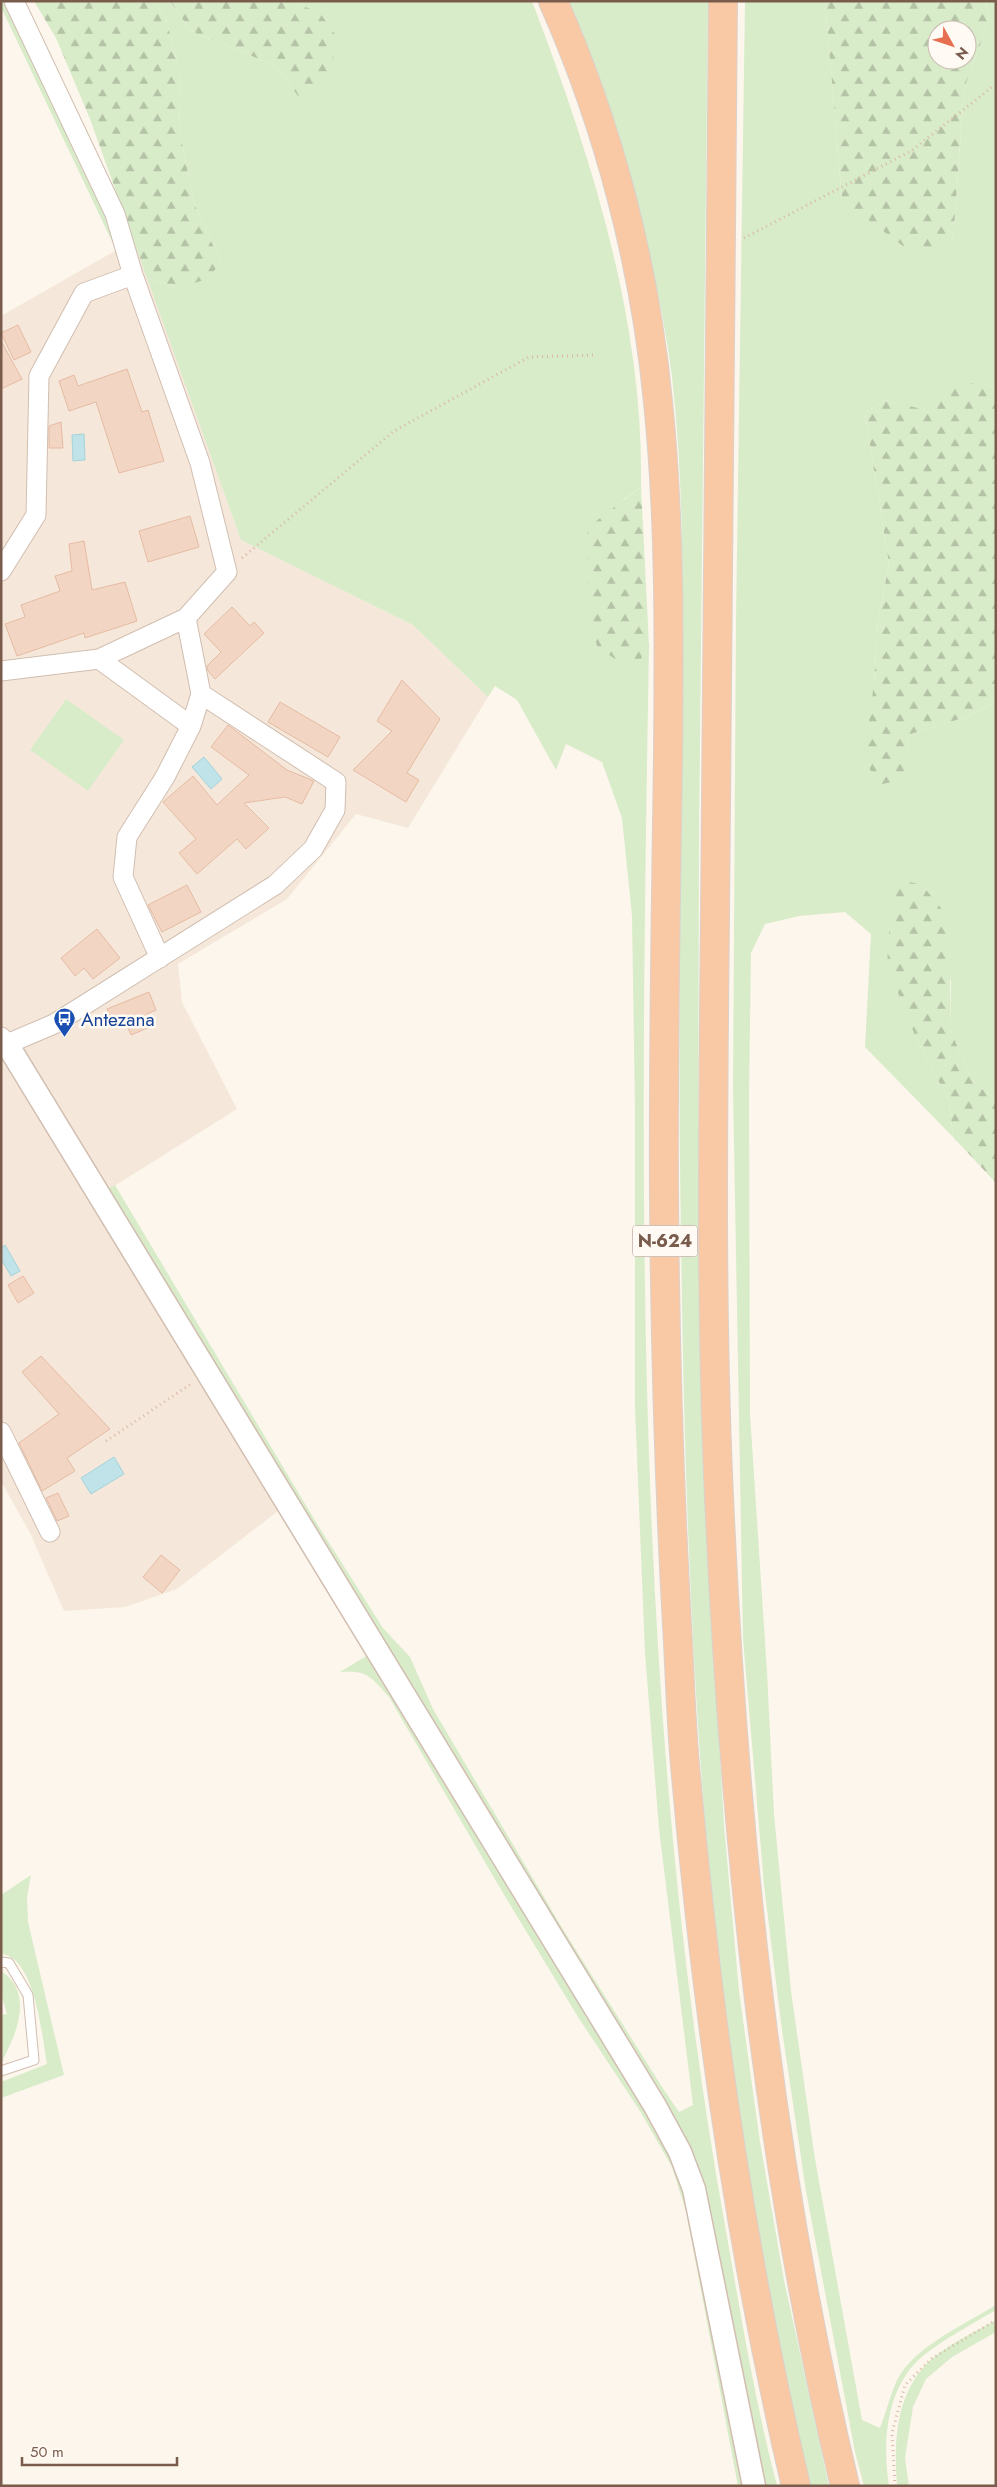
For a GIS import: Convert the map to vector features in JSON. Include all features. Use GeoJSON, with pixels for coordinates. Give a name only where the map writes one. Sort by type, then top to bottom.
{"type":"FeatureCollection","features":[{"type":"Feature","properties":{"kind":"highway","name":"N-624"},"geometry":{"type":"LineString","coordinates":[[553,1],[595,112],[622,202],[640,283],[658,398],[666,503],[669,626],[664,1194],[669,1467],[685,1772],[706,1969],[733,2163],[774,2394],[796,2486]]}},
{"type":"Feature","properties":{"kind":"highway","name":"N-624"},"geometry":{"type":"LineString","coordinates":[[723,1],[713,1206],[720,1514],[736,1788],[753,1966],[776,2130],[818,2366],[845,2486]]}},
{"type":"Feature","properties":{"kind":"street"},"geometry":{"type":"LineString","coordinates":[[1,671],[99,659],[186,618],[227,572],[200,463],[133,275],[115,214],[14,1]]}},
{"type":"Feature","properties":{"kind":"street"},"geometry":{"type":"LineString","coordinates":[[1,571],[36,515],[39,376],[84,293],[133,275]]}},
{"type":"Feature","properties":{"kind":"street"},"geometry":{"type":"LineString","coordinates":[[160,958],[122,877],[127,837],[165,777],[191,726],[201,694],[186,618]]}},
{"type":"Feature","properties":{"kind":"street"},"geometry":{"type":"LineString","coordinates":[[99,659],[191,726]]}},
{"type":"Feature","properties":{"kind":"street"},"geometry":{"type":"LineString","coordinates":[[201,694],[336,782],[335,810],[313,849],[275,885],[54,1024],[4,1040],[655,2106],[680,2152],[694,2189],[754,2486]]}},
{"type":"Feature","properties":{"kind":"street"},"geometry":{"type":"LineString","coordinates":[[1,1432],[50,1532]]}},
{"type":"Feature","properties":{"kind":"lane"},"geometry":{"type":"LineString","coordinates":[[1,1962],[9,1963],[28,1995],[34,2060],[1,2071]]}},
{"type":"Feature","properties":{"kind":"path"},"geometry":{"type":"LineString","coordinates":[[721,250],[911,151],[996,84]]}},
{"type":"Feature","properties":{"kind":"path"},"geometry":{"type":"LineString","coordinates":[[227,572],[394,430],[529,357],[595,355]]}},
{"type":"Feature","properties":{"kind":"path"},"geometry":{"type":"LineString","coordinates":[[106,1441],[208,1372]]}},
{"type":"Feature","properties":{"kind":"path"},"geometry":{"type":"LineString","coordinates":[[895,2486],[892,2433],[905,2385],[931,2359],[996,2320]]}},
{"type":"Feature","properties":{"kind":"shaded area"},"geometry":{"type":"Polygon","coordinates":[[[134,240],[241,540],[413,625],[488,697],[408,828],[356,814],[287,899],[178,964],[182,1002],[237,1109],[108,1190],[295,1498],[177,1589],[125,1607],[64,1611],[30,1533],[1,1481],[1,316],[134,240]]]}},
{"type":"Feature","properties":{"kind":"green space"},"geometry":{"type":"Polygon","coordinates":[[[1,1],[8,1],[122,246],[116,250],[1,7],[1,1]]]}},
{"type":"Feature","properties":{"kind":"green space"},"geometry":{"type":"Polygon","coordinates":[[[34,1],[153,1],[166,19],[181,77],[179,128],[194,203],[221,263],[207,279],[179,288],[147,278],[90,119],[56,38],[34,1]]]}},
{"type":"Feature","properties":{"kind":"green space"},"geometry":{"type":"Polygon","coordinates":[[[153,1],[170,1],[191,31],[276,66],[298,96],[320,14],[291,1],[532,1],[574,119],[610,240],[634,362],[640,425],[641,487],[623,500],[641,659],[649,645],[644,1042],[644,1241],[648,1440],[658,1639],[673,1837],[695,2034],[743,2327],[755,2391],[777,2486],[762,2486],[747,2427],[709,2203],[684,2140],[108,1189],[115,1185],[314,1519],[383,1628],[410,1657],[433,1709],[564,1931],[662,2087],[679,2112],[693,2105],[659,1829],[645,1653],[635,1407],[635,1110],[632,916],[622,818],[602,762],[566,744],[556,770],[517,700],[495,686],[488,697],[413,625],[241,540],[147,278],[179,288],[221,263],[194,203],[179,128],[181,77],[166,19],[153,1]]]}},
{"type":"Feature","properties":{"kind":"green space"},"geometry":{"type":"Polygon","coordinates":[[[170,1],[291,1],[320,13],[339,40],[326,79],[298,96],[276,66],[191,31],[170,1]]]}},
{"type":"Feature","properties":{"kind":"green space"},"geometry":{"type":"Polygon","coordinates":[[[567,1],[708,1],[699,832],[698,1229],[703,1462],[724,1825],[739,1991],[760,2142],[784,2280],[829,2486],[811,2486],[758,2240],[728,2053],[703,1801],[692,1612],[682,1329],[679,1050],[682,559],[679,468],[672,377],[655,281],[630,186],[567,1]]]}},
{"type":"Feature","properties":{"kind":"green space"},"geometry":{"type":"Polygon","coordinates":[[[745,1],[825,1],[842,200],[870,220],[953,242],[964,89],[971,70],[977,70],[977,53],[988,23],[986,1],[996,1],[996,390],[981,382],[934,413],[885,400],[865,413],[889,564],[878,620],[874,683],[906,746],[911,734],[966,717],[996,702],[996,1099],[972,1081],[950,1029],[951,979],[916,1038],[949,1101],[953,1137],[865,1047],[871,934],[845,912],[799,916],[765,924],[751,953],[749,1096],[750,1414],[767,1672],[774,1814],[791,1991],[815,2159],[862,2420],[880,2428],[897,2380],[915,2357],[941,2337],[996,2305],[996,2310],[924,2355],[911,2368],[902,2382],[894,2398],[887,2433],[886,2451],[889,2486],[864,2486],[855,2452],[806,2191],[781,2023],[764,1885],[743,1639],[733,1088],[736,620],[745,1]]]}},
{"type":"Feature","properties":{"kind":"green space"},"geometry":{"type":"Polygon","coordinates":[[[825,1],[986,1],[988,23],[977,53],[977,20],[927,20],[927,70],[971,70],[964,89],[953,242],[933,257],[903,246],[842,200],[825,1]]]}},
{"type":"Feature","properties":{"kind":"green space"},"geometry":{"type":"Polygon","coordinates":[[[981,382],[996,390],[996,702],[966,717],[911,734],[906,746],[909,778],[879,785],[864,759],[874,683],[878,620],[889,564],[865,413],[885,400],[934,412],[945,388],[981,382]]]}},
{"type":"Feature","properties":{"kind":"green space"},"geometry":{"type":"Polygon","coordinates":[[[641,487],[649,645],[641,659],[623,665],[597,646],[588,609],[587,528],[641,487]]]}},
{"type":"Feature","properties":{"kind":"green space"},"geometry":{"type":"Polygon","coordinates":[[[66,699],[124,740],[88,791],[30,750],[66,699]]]}},
{"type":"Feature","properties":{"kind":"green space"},"geometry":{"type":"Polygon","coordinates":[[[897,879],[922,885],[950,919],[950,1029],[972,1081],[996,1099],[996,1183],[953,1137],[949,1101],[916,1038],[887,965],[890,918],[897,879]]]}},
{"type":"Feature","properties":{"kind":"green space"},"geometry":{"type":"Polygon","coordinates":[[[368,1655],[662,2136],[685,2185],[744,2486],[738,2486],[686,2211],[672,2167],[640,2111],[578,2017],[500,1888],[389,1697],[368,1676],[357,1672],[340,1672],[368,1655]]]}},
{"type":"Feature","properties":{"kind":"green space"},"geometry":{"type":"Polygon","coordinates":[[[31,1875],[27,1897],[28,1922],[64,2075],[1,2098],[1,2082],[47,2064],[35,2000],[29,1983],[22,1968],[13,1958],[1,1954],[1,1895],[31,1875]]]}},
{"type":"Feature","properties":{"kind":"green space"},"geometry":{"type":"Polygon","coordinates":[[[1,1971],[11,1980],[17,1990],[20,2002],[17,2028],[1,2063],[1,2015],[7,2014],[1,1993],[1,1971]]]}},
{"type":"Feature","properties":{"kind":"green space"},"geometry":{"type":"Polygon","coordinates":[[[996,2320],[996,2332],[952,2357],[926,2379],[913,2407],[905,2458],[909,2486],[897,2486],[896,2440],[898,2424],[906,2395],[913,2382],[922,2369],[937,2355],[996,2320]]]}},
{"type":"Feature","properties":{"kind":"water"},"geometry":{"type":"Polygon","coordinates":[[[84,434],[85,460],[73,461],[72,435],[84,434]]]}},
{"type":"Feature","properties":{"kind":"water"},"geometry":{"type":"Polygon","coordinates":[[[204,757],[222,779],[211,789],[192,767],[204,757]]]}},
{"type":"Feature","properties":{"kind":"water"},"geometry":{"type":"Polygon","coordinates":[[[5,1245],[20,1271],[11,1276],[1,1259],[1,1248],[5,1245]]]}},
{"type":"Feature","properties":{"kind":"water"},"geometry":{"type":"Polygon","coordinates":[[[114,1457],[124,1474],[91,1494],[81,1478],[114,1457]]]}},
{"type":"Feature","properties":{"kind":"building"},"geometry":{"type":"Polygon","coordinates":[[[18,325],[31,352],[14,360],[1,333],[18,325]]]}},
{"type":"Feature","properties":{"kind":"building"},"geometry":{"type":"Polygon","coordinates":[[[1,341],[22,379],[1,389],[1,341]]]}},
{"type":"Feature","properties":{"kind":"building"},"geometry":{"type":"Polygon","coordinates":[[[127,369],[142,412],[148,410],[164,461],[119,473],[96,402],[69,411],[59,381],[74,375],[78,386],[127,369]]]}},
{"type":"Feature","properties":{"kind":"building"},"geometry":{"type":"Polygon","coordinates":[[[61,422],[63,448],[49,448],[49,426],[61,422]]]}},
{"type":"Feature","properties":{"kind":"building"},"geometry":{"type":"Polygon","coordinates":[[[190,516],[199,547],[148,562],[139,531],[190,516]]]}},
{"type":"Feature","properties":{"kind":"building"},"geometry":{"type":"Polygon","coordinates":[[[84,541],[92,590],[125,582],[137,621],[85,638],[84,633],[17,656],[5,624],[25,617],[21,605],[60,591],[55,576],[72,571],[69,544],[84,541]]]}},
{"type":"Feature","properties":{"kind":"building"},"geometry":{"type":"Polygon","coordinates":[[[232,607],[250,626],[254,622],[264,633],[215,679],[208,671],[207,666],[221,652],[204,634],[232,607]]]}},
{"type":"Feature","properties":{"kind":"building"},"geometry":{"type":"Polygon","coordinates":[[[402,680],[440,719],[407,773],[419,780],[406,802],[353,770],[392,731],[377,721],[402,680]]]}},
{"type":"Feature","properties":{"kind":"building"},"geometry":{"type":"Polygon","coordinates":[[[280,702],[340,737],[328,757],[268,722],[280,702]]]}},
{"type":"Feature","properties":{"kind":"building"},"geometry":{"type":"Polygon","coordinates":[[[228,725],[287,770],[314,781],[302,804],[285,797],[244,803],[269,828],[246,849],[237,839],[197,874],[179,853],[196,839],[163,802],[193,776],[217,805],[249,775],[211,747],[228,725]]]}},
{"type":"Feature","properties":{"kind":"building"},"geometry":{"type":"Polygon","coordinates":[[[187,885],[201,912],[162,932],[148,905],[187,885]]]}},
{"type":"Feature","properties":{"kind":"building"},"geometry":{"type":"Polygon","coordinates":[[[97,929],[120,958],[93,979],[84,968],[75,976],[61,958],[97,929]]]}},
{"type":"Feature","properties":{"kind":"building"},"geometry":{"type":"Polygon","coordinates":[[[149,992],[156,1010],[147,1014],[152,1026],[131,1035],[126,1023],[115,1028],[107,1009],[149,992]]]}},
{"type":"Feature","properties":{"kind":"building"},"geometry":{"type":"Polygon","coordinates":[[[23,1276],[34,1293],[18,1303],[8,1285],[23,1276]]]}},
{"type":"Feature","properties":{"kind":"building"},"geometry":{"type":"Polygon","coordinates":[[[41,1356],[110,1429],[67,1458],[75,1471],[42,1491],[19,1443],[59,1414],[22,1372],[41,1356]]]}},
{"type":"Feature","properties":{"kind":"building"},"geometry":{"type":"Polygon","coordinates":[[[58,1493],[69,1516],[57,1521],[46,1498],[58,1493]]]}},
{"type":"Feature","properties":{"kind":"building"},"geometry":{"type":"Polygon","coordinates":[[[161,1555],[180,1570],[162,1593],[143,1577],[161,1555]]]}},
{"type":"Feature","properties":{"kind":"place","name":"Antezana"},"geometry":{"type":"Point","coordinates":[65,1038]}}]}
